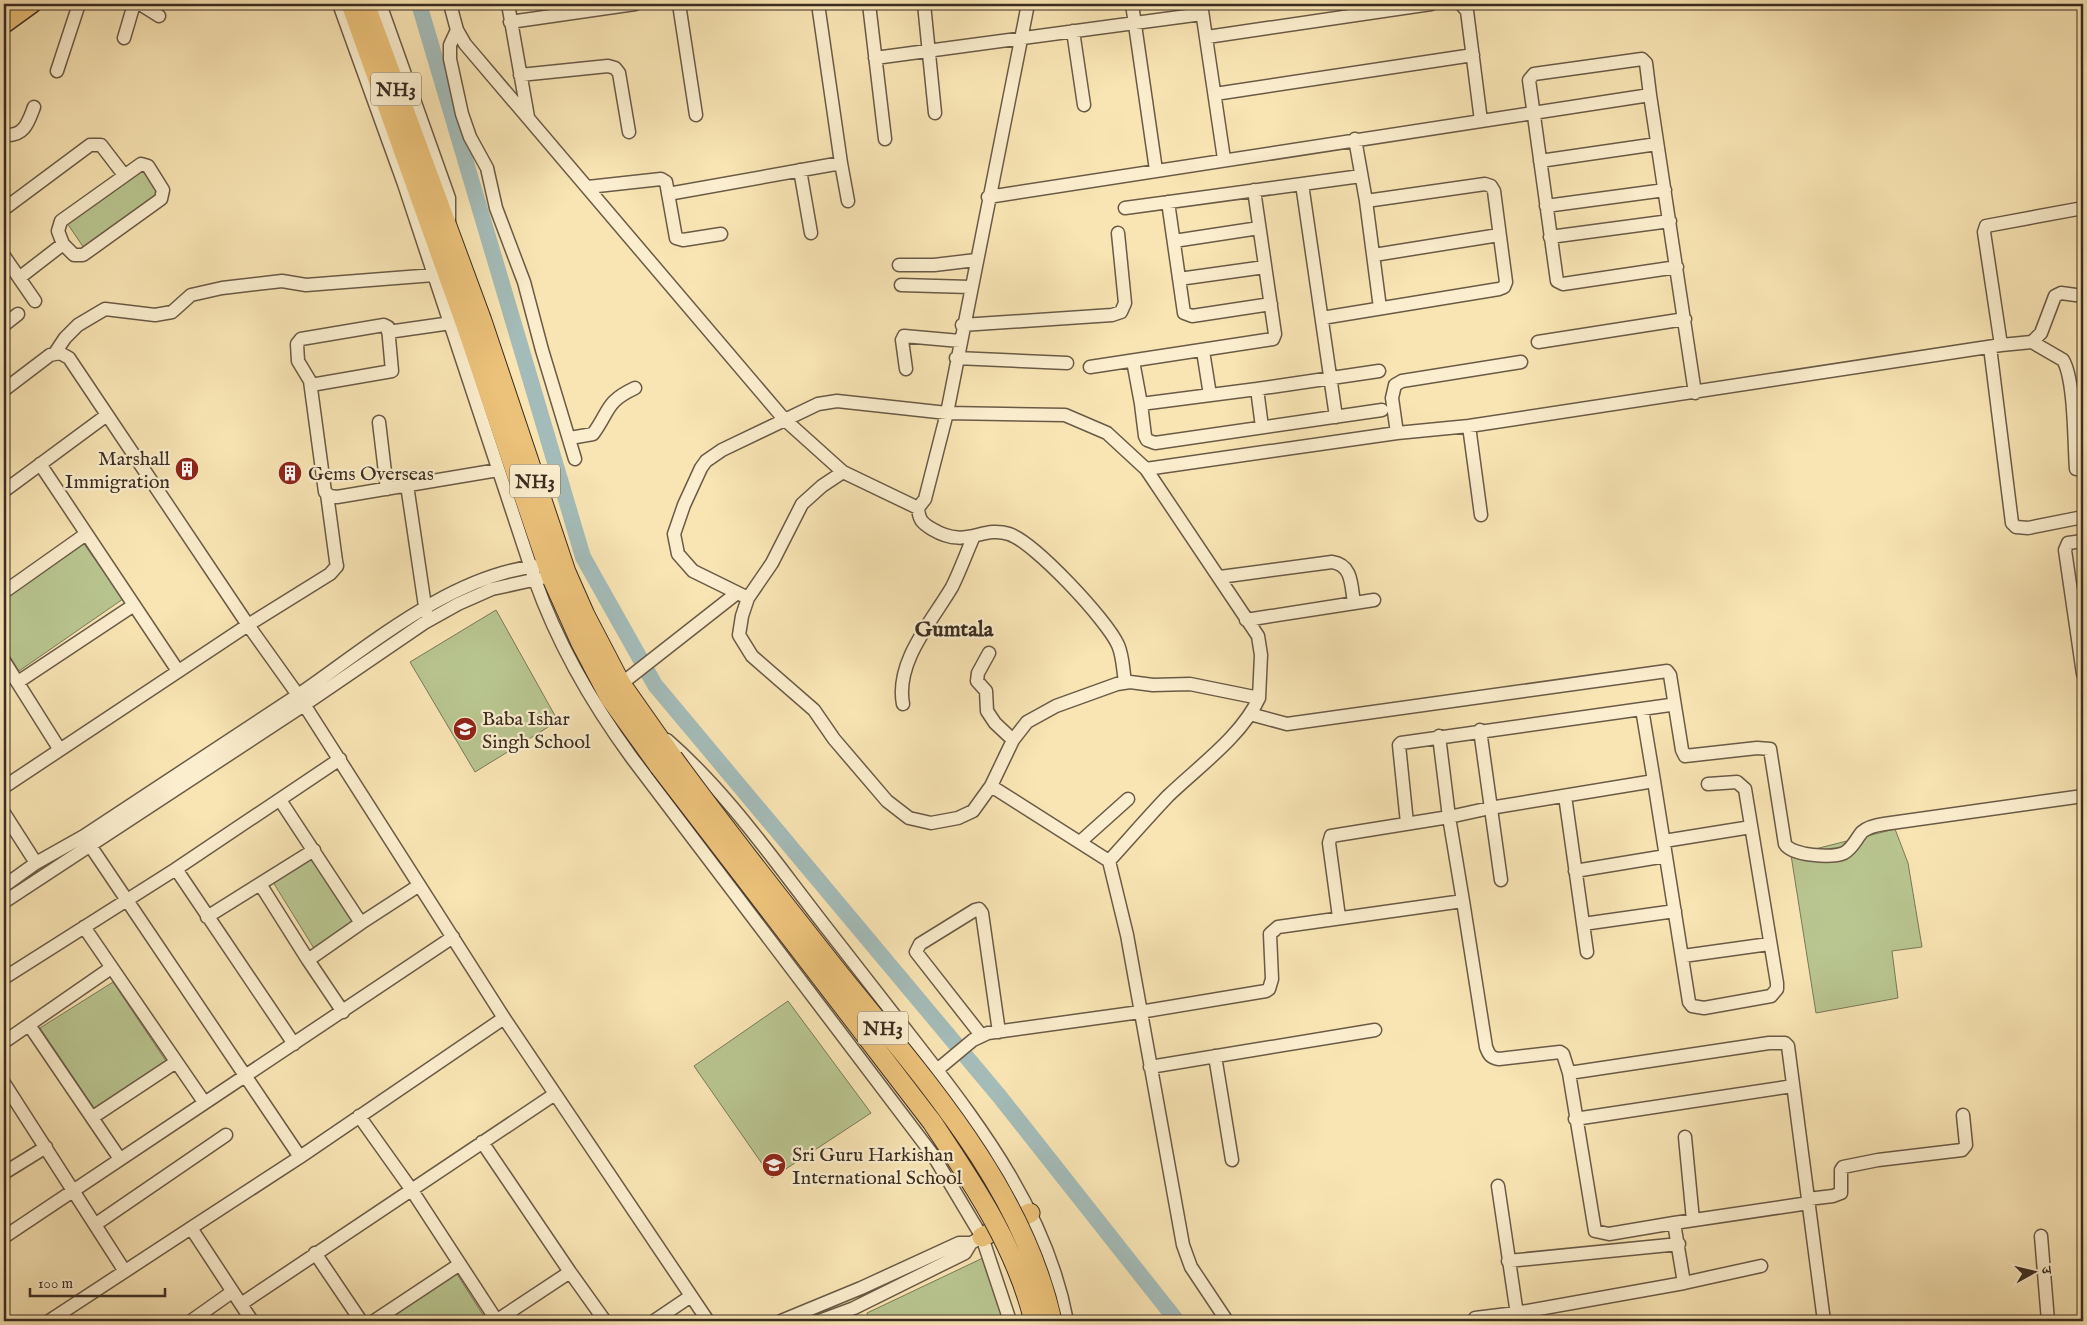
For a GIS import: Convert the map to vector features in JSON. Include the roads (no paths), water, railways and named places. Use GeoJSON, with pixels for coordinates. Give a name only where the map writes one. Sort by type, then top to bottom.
{"type":"FeatureCollection","features":[{"type":"Feature","properties":{"kind":"highway"},"geometry":{"type":"LineString","coordinates":[[4,12],[16,4]]}},
{"type":"Feature","properties":{"kind":"highway","name":"NH3"},"geometry":{"type":"LineString","coordinates":[[351,4],[426,216],[432,249],[467,328],[549,570],[595,670],[666,762],[932,1122],[970,1178],[1007,1243],[1027,1291],[1034,1321]]}},
{"type":"Feature","properties":{"kind":"highway","name":"NH3"},"geometry":{"type":"LineString","coordinates":[[365,4],[449,232],[549,570],[584,615],[628,679],[637,724]]}},
{"type":"Feature","properties":{"kind":"highway","name":"NH3"},"geometry":{"type":"LineString","coordinates":[[666,762],[733,840],[926,1082],[952,1118],[996,1184],[1025,1238],[1038,1269],[1052,1321]]}},
{"type":"Feature","properties":{"kind":"highway"},"geometry":{"type":"LineString","coordinates":[[976,1240],[1030,1213]]}},
{"type":"Feature","properties":{"kind":"main road"},"geometry":{"type":"LineString","coordinates":[[4,25],[33,4]]}},
{"type":"Feature","properties":{"kind":"street"},"geometry":{"type":"LineString","coordinates":[[57,70],[79,4]]}},
{"type":"Feature","properties":{"kind":"street"},"geometry":{"type":"LineString","coordinates":[[124,38],[134,4]]}},
{"type":"Feature","properties":{"kind":"street"},"geometry":{"type":"LineString","coordinates":[[140,4],[158,16]]}},
{"type":"Feature","properties":{"kind":"street"},"geometry":{"type":"LineString","coordinates":[[339,4],[432,249],[434,275],[498,470],[549,570],[559,640],[597,708],[744,907],[932,1155],[976,1240],[1010,1321]]}},
{"type":"Feature","properties":{"kind":"street"},"geometry":{"type":"LineString","coordinates":[[380,4],[450,198],[449,232]]}},
{"type":"Feature","properties":{"kind":"street"},"geometry":{"type":"LineString","coordinates":[[450,4],[457,30],[465,44],[784,419],[843,472],[918,508]]}},
{"type":"Feature","properties":{"kind":"street"},"geometry":{"type":"LineString","coordinates":[[508,4],[528,117]]}},
{"type":"Feature","properties":{"kind":"street"},"geometry":{"type":"LineString","coordinates":[[510,22],[634,4]]}},
{"type":"Feature","properties":{"kind":"street"},"geometry":{"type":"LineString","coordinates":[[679,4],[696,115]]}},
{"type":"Feature","properties":{"kind":"street"},"geometry":{"type":"LineString","coordinates":[[818,4],[848,201]]}},
{"type":"Feature","properties":{"kind":"street"},"geometry":{"type":"LineString","coordinates":[[869,4],[885,139]]}},
{"type":"Feature","properties":{"kind":"street"},"geometry":{"type":"LineString","coordinates":[[924,4],[935,113]]}},
{"type":"Feature","properties":{"kind":"street"},"geometry":{"type":"LineString","coordinates":[[1028,4],[962,325],[947,413],[925,499],[918,508],[920,520],[923,524],[939,534],[956,538],[973,538],[984,534],[1007,533],[1025,542],[1106,625],[1121,651],[1125,682]]}},
{"type":"Feature","properties":{"kind":"street"},"geometry":{"type":"LineString","coordinates":[[1132,4],[1156,170]]}},
{"type":"Feature","properties":{"kind":"street"},"geometry":{"type":"LineString","coordinates":[[1207,37],[1431,4]]}},
{"type":"Feature","properties":{"kind":"street"},"geometry":{"type":"LineString","coordinates":[[1461,4],[1467,11],[1481,121]]}},
{"type":"Feature","properties":{"kind":"street"},"geometry":{"type":"LineString","coordinates":[[875,58],[1135,23],[1202,9],[1224,159]]}},
{"type":"Feature","properties":{"kind":"street"},"geometry":{"type":"LineString","coordinates":[[457,30],[450,45],[450,59],[462,114],[470,137],[487,168],[496,208],[524,282],[542,350],[575,459]]}},
{"type":"Feature","properties":{"kind":"street"},"geometry":{"type":"LineString","coordinates":[[1073,31],[1084,105]]}},
{"type":"Feature","properties":{"kind":"street"},"geometry":{"type":"LineString","coordinates":[[1215,94],[1472,55]]}},
{"type":"Feature","properties":{"kind":"street"},"geometry":{"type":"LineString","coordinates":[[1677,267],[1560,284],[1556,280],[1529,80],[1534,74],[1642,59],[1646,63],[1657,144],[1670,221],[1685,319],[1695,392]]}},
{"type":"Feature","properties":{"kind":"street"},"geometry":{"type":"LineString","coordinates":[[520,75],[608,66],[615,68],[619,73],[629,132]]}},
{"type":"Feature","properties":{"kind":"street"},"geometry":{"type":"LineString","coordinates":[[988,197],[1224,159],[1650,95]]}},
{"type":"Feature","properties":{"kind":"street"},"geometry":{"type":"LineString","coordinates":[[4,136],[15,135],[25,129],[34,107]]}},
{"type":"Feature","properties":{"kind":"street"},"geometry":{"type":"LineString","coordinates":[[1354,139],[1366,201],[1380,308]]}},
{"type":"Feature","properties":{"kind":"street"},"geometry":{"type":"LineString","coordinates":[[4,209],[90,144],[101,146],[124,175]]}},
{"type":"Feature","properties":{"kind":"street"},"geometry":{"type":"LineString","coordinates":[[1540,161],[1657,144]]}},
{"type":"Feature","properties":{"kind":"street"},"geometry":{"type":"LineString","coordinates":[[668,194],[841,163]]}},
{"type":"Feature","properties":{"kind":"street"},"geometry":{"type":"LineString","coordinates":[[141,164],[146,164],[163,190],[162,197],[83,256],[74,255],[63,244],[58,231],[61,222],[124,175],[141,164]]}},
{"type":"Feature","properties":{"kind":"street"},"geometry":{"type":"LineString","coordinates":[[800,170],[811,233]]}},
{"type":"Feature","properties":{"kind":"street"},"geometry":{"type":"LineString","coordinates":[[1125,208],[1361,176]]}},
{"type":"Feature","properties":{"kind":"street"},"geometry":{"type":"LineString","coordinates":[[588,187],[658,178],[666,182],[676,238],[683,240],[722,234]]}},
{"type":"Feature","properties":{"kind":"street"},"geometry":{"type":"LineString","coordinates":[[1302,184],[1336,416]]}},
{"type":"Feature","properties":{"kind":"street"},"geometry":{"type":"LineString","coordinates":[[1322,318],[1503,288],[1506,282],[1494,191],[1488,184],[1366,201]]}},
{"type":"Feature","properties":{"kind":"street"},"geometry":{"type":"LineString","coordinates":[[1090,367],[1273,339],[1275,334],[1254,190]]}},
{"type":"Feature","properties":{"kind":"street"},"geometry":{"type":"LineString","coordinates":[[1546,206],[1665,190]]}},
{"type":"Feature","properties":{"kind":"street"},"geometry":{"type":"LineString","coordinates":[[1168,202],[1183,310],[1189,315],[1271,304]]}},
{"type":"Feature","properties":{"kind":"street"},"geometry":{"type":"LineString","coordinates":[[2083,208],[1986,226],[1984,232],[2012,523],[2016,527],[2028,528],[2083,517]]}},
{"type":"Feature","properties":{"kind":"street"},"geometry":{"type":"LineString","coordinates":[[1550,238],[1670,221]]}},
{"type":"Feature","properties":{"kind":"street"},"geometry":{"type":"LineString","coordinates":[[1174,241],[1260,228]]}},
{"type":"Feature","properties":{"kind":"street"},"geometry":{"type":"LineString","coordinates":[[962,325],[1112,315],[1121,312],[1125,304],[1118,233]]}},
{"type":"Feature","properties":{"kind":"street"},"geometry":{"type":"LineString","coordinates":[[1374,255],[1499,235]]}},
{"type":"Feature","properties":{"kind":"street"},"geometry":{"type":"LineString","coordinates":[[19,278],[63,244]]}},
{"type":"Feature","properties":{"kind":"street"},"geometry":{"type":"LineString","coordinates":[[4,256],[36,300]]}},
{"type":"Feature","properties":{"kind":"street"},"geometry":{"type":"LineString","coordinates":[[899,265],[934,265],[976,260]]}},
{"type":"Feature","properties":{"kind":"street"},"geometry":{"type":"LineString","coordinates":[[1179,279],[1265,267]]}},
{"type":"Feature","properties":{"kind":"street"},"geometry":{"type":"LineString","coordinates":[[55,353],[65,338],[78,325],[105,309],[119,309],[155,315],[172,312],[192,295],[222,288],[282,281],[306,285],[434,275]]}},
{"type":"Feature","properties":{"kind":"street"},"geometry":{"type":"LineString","coordinates":[[901,285],[970,287]]}},
{"type":"Feature","properties":{"kind":"street"},"geometry":{"type":"LineString","coordinates":[[2032,342],[2041,333],[2055,296],[2061,293],[2083,296]]}},
{"type":"Feature","properties":{"kind":"street"},"geometry":{"type":"LineString","coordinates":[[4,325],[18,314]]}},
{"type":"Feature","properties":{"kind":"street"},"geometry":{"type":"LineString","coordinates":[[1538,342],[1685,319]]}},
{"type":"Feature","properties":{"kind":"street"},"geometry":{"type":"LineString","coordinates":[[388,332],[451,323]]}},
{"type":"Feature","properties":{"kind":"street"},"geometry":{"type":"LineString","coordinates":[[4,787],[334,570],[336,561],[311,385],[298,361],[297,346],[299,340],[384,325],[388,327],[392,370],[311,385]]}},
{"type":"Feature","properties":{"kind":"street"},"geometry":{"type":"LineString","coordinates":[[906,369],[902,340],[904,336],[960,341]]}},
{"type":"Feature","properties":{"kind":"street"},"geometry":{"type":"LineString","coordinates":[[1146,469],[1397,434],[1469,426],[1846,367],[2032,342],[2062,360],[2066,365],[2070,386],[2076,469]]}},
{"type":"Feature","properties":{"kind":"street"},"geometry":{"type":"LineString","coordinates":[[1203,351],[1210,395]]}},
{"type":"Feature","properties":{"kind":"street"},"geometry":{"type":"LineString","coordinates":[[4,390],[50,354],[55,353],[69,358],[248,625],[301,700],[504,1018],[708,1321]]}},
{"type":"Feature","properties":{"kind":"street"},"geometry":{"type":"LineString","coordinates":[[956,358],[1067,363]]}},
{"type":"Feature","properties":{"kind":"street"},"geometry":{"type":"LineString","coordinates":[[1133,361],[1145,436],[1151,442],[1382,410]]}},
{"type":"Feature","properties":{"kind":"street"},"geometry":{"type":"LineString","coordinates":[[1397,434],[1392,398],[1395,385],[1402,381],[1521,362]]}},
{"type":"Feature","properties":{"kind":"street"},"geometry":{"type":"LineString","coordinates":[[1141,404],[1380,371]]}},
{"type":"Feature","properties":{"kind":"street"},"geometry":{"type":"LineString","coordinates":[[570,438],[593,434],[609,406],[618,397],[635,388]]}},
{"type":"Feature","properties":{"kind":"street"},"geometry":{"type":"LineString","coordinates":[[1257,389],[1262,427]]}},
{"type":"Feature","properties":{"kind":"street"},"geometry":{"type":"LineString","coordinates":[[742,596],[686,565],[676,548],[674,534],[684,505],[706,461],[722,450],[784,419],[828,401],[947,413],[1065,415],[1107,433],[1146,469],[1220,578],[1260,642],[1259,698],[1250,714],[1228,740],[1142,824],[1110,862]]}},
{"type":"Feature","properties":{"kind":"street"},"geometry":{"type":"LineString","coordinates":[[4,491],[107,415]]}},
{"type":"Feature","properties":{"kind":"street"},"geometry":{"type":"LineString","coordinates":[[378,422],[387,489]]}},
{"type":"Feature","properties":{"kind":"street"},"geometry":{"type":"LineString","coordinates":[[1469,426],[1481,515]]}},
{"type":"Feature","properties":{"kind":"street"},"geometry":{"type":"LineString","coordinates":[[40,464],[178,672]]}},
{"type":"Feature","properties":{"kind":"street"},"geometry":{"type":"LineString","coordinates":[[327,494],[337,497],[498,470]]}},
{"type":"Feature","properties":{"kind":"street"},"geometry":{"type":"LineString","coordinates":[[628,679],[742,596],[772,563],[802,504],[822,486],[843,472]]}},
{"type":"Feature","properties":{"kind":"street"},"geometry":{"type":"LineString","coordinates":[[407,485],[427,614]]}},
{"type":"Feature","properties":{"kind":"street"},"geometry":{"type":"LineString","coordinates":[[4,592],[86,534]]}},
{"type":"Feature","properties":{"kind":"street"},"geometry":{"type":"LineString","coordinates":[[903,704],[902,685],[905,670],[952,586],[973,538]]}},
{"type":"Feature","properties":{"kind":"street"},"geometry":{"type":"LineString","coordinates":[[2083,540],[2068,543],[2065,550],[2083,674]]}},
{"type":"Feature","properties":{"kind":"street"},"geometry":{"type":"LineString","coordinates":[[1220,578],[1332,562],[1339,563],[1344,565],[1349,573],[1354,604]]}},
{"type":"Feature","properties":{"kind":"street"},"geometry":{"type":"LineString","coordinates":[[4,902],[87,841],[479,580],[549,570]]}},
{"type":"Feature","properties":{"kind":"street"},"geometry":{"type":"LineString","coordinates":[[742,596],[740,635],[744,646],[752,656],[814,710],[834,739],[899,812],[909,818],[931,823],[958,818],[973,811],[991,786],[1013,740],[1027,722],[1040,713],[1081,696],[1125,682],[1153,685],[1190,684],[1259,698]]}},
{"type":"Feature","properties":{"kind":"street"},"geometry":{"type":"LineString","coordinates":[[1246,620],[1374,600]]}},
{"type":"Feature","properties":{"kind":"street"},"geometry":{"type":"LineString","coordinates":[[18,682],[134,605]]}},
{"type":"Feature","properties":{"kind":"street"},"geometry":{"type":"LineString","coordinates":[[989,653],[978,673],[977,681],[986,691],[987,711],[995,723],[1013,740]]}},
{"type":"Feature","properties":{"kind":"street"},"geometry":{"type":"LineString","coordinates":[[4,661],[60,750]]}},
{"type":"Feature","properties":{"kind":"street"},"geometry":{"type":"LineString","coordinates":[[1250,714],[1287,724],[1667,671],[1670,675],[1684,754],[1690,757],[1757,748],[1770,749],[1785,844],[1792,851],[1815,854],[1844,852],[1851,847],[1862,832],[1884,824],[2083,796]]}},
{"type":"Feature","properties":{"kind":"street"},"geometry":{"type":"LineString","coordinates":[[1407,823],[1399,745],[1401,743],[1480,730],[1670,705]]}},
{"type":"Feature","properties":{"kind":"street"},"geometry":{"type":"LineString","coordinates":[[1642,709],[1690,1002],[1692,1006],[1704,1008],[1774,994],[1777,983],[1743,785],[1733,782],[1708,784]]}},
{"type":"Feature","properties":{"kind":"street"},"geometry":{"type":"LineString","coordinates":[[637,724],[695,764],[739,815],[937,1070],[997,1151],[1046,1247],[1067,1321]]}},
{"type":"Feature","properties":{"kind":"street"},"geometry":{"type":"LineString","coordinates":[[1480,730],[1501,880]]}},
{"type":"Feature","properties":{"kind":"street"},"geometry":{"type":"LineString","coordinates":[[1439,736],[1449,817],[1486,1047],[1493,1058],[1499,1059],[1560,1052],[1566,1058],[1595,1230],[1609,1234],[1833,1196],[1841,1193],[1841,1170],[1843,1167],[1878,1160],[1962,1150],[1966,1145],[1963,1115]]}},
{"type":"Feature","properties":{"kind":"street"},"geometry":{"type":"LineString","coordinates":[[4,978],[176,869],[340,759]]}},
{"type":"Feature","properties":{"kind":"street"},"geometry":{"type":"LineString","coordinates":[[1339,917],[1328,843],[1331,836],[1654,781]]}},
{"type":"Feature","properties":{"kind":"street"},"geometry":{"type":"LineString","coordinates":[[991,786],[1110,862],[1127,935],[1185,1251],[1191,1267],[1227,1321]]}},
{"type":"Feature","properties":{"kind":"street"},"geometry":{"type":"LineString","coordinates":[[1565,796],[1587,952]]}},
{"type":"Feature","properties":{"kind":"street"},"geometry":{"type":"LineString","coordinates":[[1080,842],[1128,799]]}},
{"type":"Feature","properties":{"kind":"street"},"geometry":{"type":"LineString","coordinates":[[280,800],[361,923]]}},
{"type":"Feature","properties":{"kind":"street"},"geometry":{"type":"LineString","coordinates":[[4,813],[36,863]]}},
{"type":"Feature","properties":{"kind":"street"},"geometry":{"type":"LineString","coordinates":[[1664,841],[1751,827]]}},
{"type":"Feature","properties":{"kind":"street"},"geometry":{"type":"LineString","coordinates":[[4,886],[36,863],[87,841]]}},
{"type":"Feature","properties":{"kind":"street"},"geometry":{"type":"LineString","coordinates":[[87,841],[300,1157]]}},
{"type":"Feature","properties":{"kind":"street"},"geometry":{"type":"LineString","coordinates":[[207,917],[314,850]]}},
{"type":"Feature","properties":{"kind":"street"},"geometry":{"type":"LineString","coordinates":[[1575,870],[1666,856]]}},
{"type":"Feature","properties":{"kind":"street"},"geometry":{"type":"LineString","coordinates":[[176,869],[294,1044]]}},
{"type":"Feature","properties":{"kind":"street"},"geometry":{"type":"LineString","coordinates":[[260,884],[343,1012]]}},
{"type":"Feature","properties":{"kind":"street"},"geometry":{"type":"LineString","coordinates":[[308,960],[418,886]]}},
{"type":"Feature","properties":{"kind":"street"},"geometry":{"type":"LineString","coordinates":[[937,1070],[977,1038],[999,1032],[1140,1012],[1266,991],[1271,985],[1270,940],[1273,930],[1283,925],[1463,901]]}},
{"type":"Feature","properties":{"kind":"street"},"geometry":{"type":"LineString","coordinates":[[977,1038],[916,952],[920,944],[979,909],[982,913],[999,1032]]}},
{"type":"Feature","properties":{"kind":"street"},"geometry":{"type":"LineString","coordinates":[[1583,924],[1675,911]]}},
{"type":"Feature","properties":{"kind":"street"},"geometry":{"type":"LineString","coordinates":[[84,927],[204,1102]]}},
{"type":"Feature","properties":{"kind":"street"},"geometry":{"type":"LineString","coordinates":[[4,1237],[453,937]]}},
{"type":"Feature","properties":{"kind":"street"},"geometry":{"type":"LineString","coordinates":[[1682,956],[1769,944]]}},
{"type":"Feature","properties":{"kind":"street"},"geometry":{"type":"LineString","coordinates":[[4,1042],[111,968]]}},
{"type":"Feature","properties":{"kind":"street"},"geometry":{"type":"LineString","coordinates":[[49,1321],[124,1270],[300,1157],[504,1018]]}},
{"type":"Feature","properties":{"kind":"street"},"geometry":{"type":"LineString","coordinates":[[29,1025],[120,1159]]}},
{"type":"Feature","properties":{"kind":"street"},"geometry":{"type":"LineString","coordinates":[[1150,1067],[1375,1030]]}},
{"type":"Feature","properties":{"kind":"street"},"geometry":{"type":"LineString","coordinates":[[1568,1072],[1779,1042],[1785,1043],[1788,1046],[1824,1321]]}},
{"type":"Feature","properties":{"kind":"street"},"geometry":{"type":"LineString","coordinates":[[1215,1056],[1232,1160]]}},
{"type":"Feature","properties":{"kind":"street"},"geometry":{"type":"LineString","coordinates":[[93,1117],[176,1062]]}},
{"type":"Feature","properties":{"kind":"street"},"geometry":{"type":"LineString","coordinates":[[4,1083],[124,1270]]}},
{"type":"Feature","properties":{"kind":"street"},"geometry":{"type":"LineString","coordinates":[[1575,1119],[1793,1086]]}},
{"type":"Feature","properties":{"kind":"street"},"geometry":{"type":"LineString","coordinates":[[241,1304],[410,1189],[555,1094]]}},
{"type":"Feature","properties":{"kind":"street"},"geometry":{"type":"LineString","coordinates":[[359,1116],[410,1189],[496,1321],[570,1272]]}},
{"type":"Feature","properties":{"kind":"street"},"geometry":{"type":"LineString","coordinates":[[96,1224],[226,1135]]}},
{"type":"Feature","properties":{"kind":"street"},"geometry":{"type":"LineString","coordinates":[[1685,1137],[1693,1220]]}},
{"type":"Feature","properties":{"kind":"street"},"geometry":{"type":"LineString","coordinates":[[482,1142],[605,1321]]}},
{"type":"Feature","properties":{"kind":"street"},"geometry":{"type":"LineString","coordinates":[[4,1173],[46,1147]]}},
{"type":"Feature","properties":{"kind":"street"},"geometry":{"type":"LineString","coordinates":[[1498,1186],[1517,1317]]}},
{"type":"Feature","properties":{"kind":"street"},"geometry":{"type":"LineString","coordinates":[[1674,1223],[1684,1284]]}},
{"type":"Feature","properties":{"kind":"street"},"geometry":{"type":"LineString","coordinates":[[191,1228],[252,1321]]}},
{"type":"Feature","properties":{"kind":"street"},"geometry":{"type":"LineString","coordinates":[[2041,1236],[2048,1321]]}},
{"type":"Feature","properties":{"kind":"street"},"geometry":{"type":"LineString","coordinates":[[781,1321],[861,1288],[959,1243],[976,1240]]}},
{"type":"Feature","properties":{"kind":"street"},"geometry":{"type":"LineString","coordinates":[[819,1321],[854,1308],[965,1253],[976,1240]]}},
{"type":"Feature","properties":{"kind":"street"},"geometry":{"type":"LineString","coordinates":[[1508,1261],[1678,1244]]}},
{"type":"Feature","properties":{"kind":"street"},"geometry":{"type":"LineString","coordinates":[[315,1253],[361,1321]]}},
{"type":"Feature","properties":{"kind":"street"},"geometry":{"type":"LineString","coordinates":[[374,1321],[460,1264]]}},
{"type":"Feature","properties":{"kind":"street"},"geometry":{"type":"LineString","coordinates":[[1475,1318],[1517,1317],[1684,1284],[1761,1266]]}},
{"type":"Feature","properties":{"kind":"street"},"geometry":{"type":"LineString","coordinates":[[190,1321],[232,1292]]}},
{"type":"Feature","properties":{"kind":"street"},"geometry":{"type":"LineString","coordinates":[[654,1321],[691,1296]]}},
{"type":"Feature","properties":{"kind":"waterway"},"geometry":{"type":"LineString","coordinates":[[419,4],[583,557],[655,685],[1000,1097],[1177,1321]]}},
{"type":"Feature","properties":{"kind":"place","name":"Marshall Immigration"},"geometry":{"type":"Point","coordinates":[187,469]}},
{"type":"Feature","properties":{"kind":"place","name":"Gems Overseas"},"geometry":{"type":"Point","coordinates":[290,473]}},
{"type":"Feature","properties":{"kind":"place","name":"Baba Ishar Singh School"},"geometry":{"type":"Point","coordinates":[465,729]}},
{"type":"Feature","properties":{"kind":"place","name":"Sri Guru Harkishan International School"},"geometry":{"type":"Point","coordinates":[774,1165]}},
{"type":"Feature","properties":{"kind":"district","name":"Gumtala"},"geometry":{"type":"Point","coordinates":[954,628]}}]}
